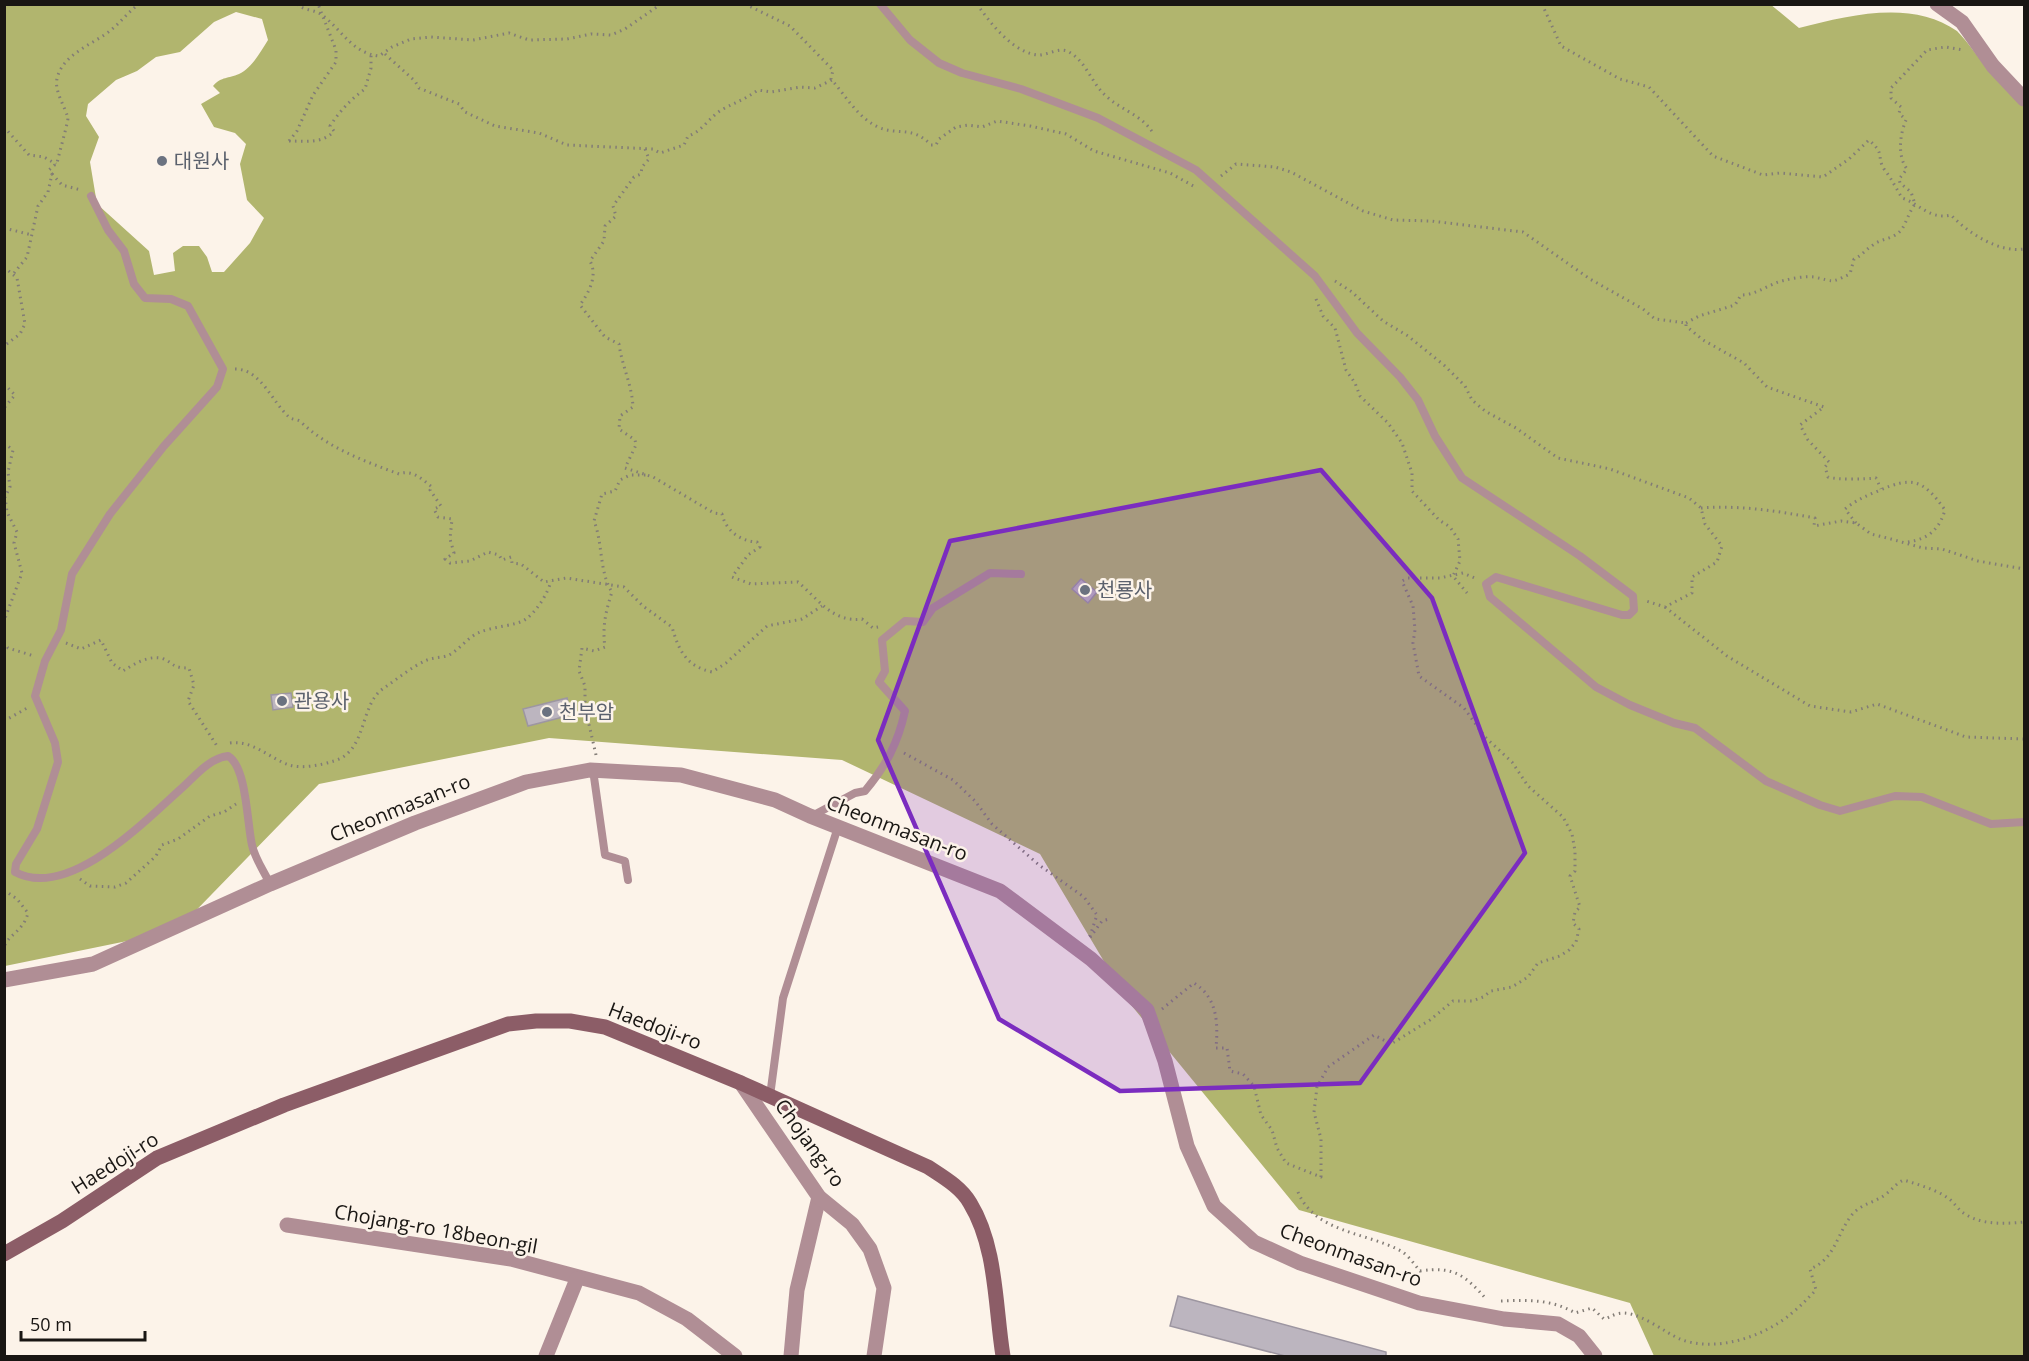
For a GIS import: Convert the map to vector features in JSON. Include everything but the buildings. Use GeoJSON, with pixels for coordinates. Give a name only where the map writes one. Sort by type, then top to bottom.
{"type":"FeatureCollection","features":[{"type":"Feature","properties":{"kind":"main road","name":"Haedoji-ro"},"geometry":{"type":"LineString","coordinates":[[4,1254],[62,1221],[157,1158],[284,1105],[508,1024],[570,1021],[605,1027],[741,1083],[928,1167],[954,1185],[970,1202],[987,1241],[1003,1356]]}},
{"type":"Feature","properties":{"kind":"street"},"geometry":{"type":"LineString","coordinates":[[1937,4],[1962,22],[1993,66],[2023,96]]}},
{"type":"Feature","properties":{"kind":"street","name":"Cheonmasan-ro"},"geometry":{"type":"LineString","coordinates":[[4,980],[93,964],[270,884],[415,823],[526,782],[598,771],[681,775],[775,800],[1000,891],[1091,959],[1150,1015],[1166,1061],[1187,1146],[1214,1206],[1254,1242],[1300,1263],[1419,1303],[1504,1319],[1558,1324],[1579,1336],[1595,1356]]}},
{"type":"Feature","properties":{"kind":"street","name":"Chojang-ro"},"geometry":{"type":"LineString","coordinates":[[741,1083],[819,1197],[852,1224],[870,1249],[884,1288],[874,1356]]}},
{"type":"Feature","properties":{"kind":"street"},"geometry":{"type":"LineString","coordinates":[[791,1356],[797,1290],[819,1197]]}},
{"type":"Feature","properties":{"kind":"street","name":"Chojang-ro 18beon-gil"},"geometry":{"type":"LineString","coordinates":[[287,1225],[512,1259],[577,1279],[639,1293],[687,1318],[735,1356]]}},
{"type":"Feature","properties":{"kind":"street"},"geometry":{"type":"LineString","coordinates":[[546,1356],[577,1279]]}},
{"type":"Feature","properties":{"kind":"lane"},"geometry":{"type":"LineString","coordinates":[[880,4],[910,39],[939,63],[962,73],[1021,89],[1088,114],[1196,170],[1316,276],[1357,333],[1400,377],[1418,400],[1435,436],[1462,478],[1580,556],[1633,596],[1634,610],[1629,615],[1622,615],[1496,577],[1486,584],[1490,597],[1596,687],[1630,705],[1674,723],[1695,728],[1766,781],[1840,811],[1896,796],[1922,797],[1991,824],[2025,822]]}},
{"type":"Feature","properties":{"kind":"lane"},"geometry":{"type":"LineString","coordinates":[[91,196],[108,230],[124,251],[134,284],[145,298],[171,299],[188,306],[223,369],[218,387],[171,438],[110,514],[72,574],[58,637],[36,684],[35,696],[55,743],[58,762],[37,829],[16,864],[15,872],[44,878],[71,872],[90,862],[128,836],[207,765],[223,756],[232,758],[243,781],[255,857],[270,884]]}},
{"type":"Feature","properties":{"kind":"lane"},"geometry":{"type":"LineString","coordinates":[[810,816],[855,793],[865,791],[882,771],[894,749],[904,711],[879,682],[885,671],[882,640],[905,621],[923,622],[933,608],[990,573],[1022,574]]}},
{"type":"Feature","properties":{"kind":"lane"},"geometry":{"type":"LineString","coordinates":[[598,771],[605,855],[625,861],[628,880]]}},
{"type":"Feature","properties":{"kind":"lane"},"geometry":{"type":"LineString","coordinates":[[770,1096],[783,998],[838,827]]}},
{"type":"Feature","properties":{"kind":"path"},"geometry":{"type":"LineString","coordinates":[[91,196],[62,184],[49,170],[56,164],[61,137],[67,129],[68,120],[56,81],[69,58],[112,29],[139,4]]}},
{"type":"Feature","properties":{"kind":"path"},"geometry":{"type":"LineString","coordinates":[[297,4],[321,14],[350,44],[371,55],[385,54],[392,47],[411,39],[431,37],[473,40],[509,33],[529,40],[567,39],[591,34],[611,35],[625,29],[661,4]]}},
{"type":"Feature","properties":{"kind":"path"},"geometry":{"type":"LineString","coordinates":[[318,4],[336,50],[336,62],[313,95],[297,132],[289,141],[318,141],[329,137],[334,131],[330,126],[334,120],[354,97],[365,89],[371,68],[371,55]]}},
{"type":"Feature","properties":{"kind":"path"},"geometry":{"type":"LineString","coordinates":[[745,4],[790,26],[833,70],[832,80],[866,120],[880,128],[908,131],[925,139],[931,146],[936,145],[939,139],[956,127],[968,125],[982,127],[996,122],[1030,126],[1066,134],[1094,151],[1170,173],[1202,192],[1222,194],[1219,179],[1236,164],[1275,167],[1292,172],[1363,211],[1393,220],[1431,221],[1523,232],[1590,279],[1655,318],[1686,323],[1699,315],[1735,305],[1741,295],[1763,290],[1783,280],[1814,277],[1826,282],[1850,274],[1854,259],[1864,254],[1871,245],[1894,237],[1901,230],[1915,202],[1911,192],[1899,179],[1907,169],[1902,162],[1901,133],[1906,120],[1899,113],[1901,107],[1891,98],[1891,87],[1922,58],[1927,50],[1945,47],[1954,50],[1968,50]]}},
{"type":"Feature","properties":{"kind":"path"},"geometry":{"type":"LineString","coordinates":[[977,4],[994,28],[1011,43],[1035,54],[1064,50],[1076,56],[1106,96],[1148,124],[1165,154]]}},
{"type":"Feature","properties":{"kind":"path"},"geometry":{"type":"LineString","coordinates":[[1542,4],[1561,46],[1620,79],[1649,87],[1713,156],[1763,175],[1780,173],[1823,177],[1869,140],[1880,150],[1883,167],[1891,175],[1902,198],[1915,202],[1929,214],[1939,218],[1951,215],[1970,233],[1999,246],[2015,251],[2025,249]]}},
{"type":"Feature","properties":{"kind":"path"},"geometry":{"type":"LineString","coordinates":[[385,54],[415,81],[419,88],[459,104],[465,112],[495,126],[539,133],[567,145],[653,149],[660,153],[684,145],[688,136],[696,134],[722,110],[737,104],[758,90],[771,92],[800,87],[815,88],[832,80]]}},
{"type":"Feature","properties":{"kind":"path"},"geometry":{"type":"LineString","coordinates":[[4,127],[29,155],[44,157],[56,164]]}},
{"type":"Feature","properties":{"kind":"path"},"geometry":{"type":"LineString","coordinates":[[645,149],[649,159],[642,167],[641,174],[634,177],[613,206],[615,216],[605,226],[604,241],[590,261],[594,268],[594,278],[589,293],[580,305],[605,337],[619,344],[621,357],[628,370],[627,378],[633,407],[620,416],[619,429],[635,440],[636,445],[625,468],[646,475],[687,495],[714,513],[722,514],[725,525],[732,532],[745,541],[757,542],[760,547],[748,555],[732,577],[751,584],[798,582],[822,606],[849,621],[862,619],[873,628],[891,625],[893,631]]}},
{"type":"Feature","properties":{"kind":"path"},"geometry":{"type":"LineString","coordinates":[[14,273],[27,257],[38,206],[48,192],[52,174]]}},
{"type":"Feature","properties":{"kind":"path"},"geometry":{"type":"LineString","coordinates":[[4,228],[32,235]]}},
{"type":"Feature","properties":{"kind":"path"},"geometry":{"type":"LineString","coordinates":[[4,267],[14,273],[17,278],[26,324],[20,334],[4,346]]}},
{"type":"Feature","properties":{"kind":"path"},"geometry":{"type":"LineString","coordinates":[[1454,574],[1460,561],[1458,539],[1450,527],[1439,520],[1412,491],[1412,473],[1402,443],[1388,423],[1360,396],[1346,370],[1335,328],[1323,316],[1313,291],[1316,276],[1321,274],[1352,292],[1383,321],[1408,336],[1445,366],[1465,386],[1472,400],[1485,411],[1516,428],[1544,450],[1575,464],[1627,475],[1689,498],[1701,508],[1705,524],[1722,546],[1717,562],[1692,577],[1692,592],[1665,607]]}},
{"type":"Feature","properties":{"kind":"path"},"geometry":{"type":"LineString","coordinates":[[1686,323],[1686,326],[1703,340],[1744,363],[1767,387],[1824,407],[1800,425],[1808,440],[1829,462],[1825,467],[1828,477],[1836,480],[1849,477],[1876,478],[1881,489]]}},
{"type":"Feature","properties":{"kind":"path"},"geometry":{"type":"LineString","coordinates":[[215,358],[229,369],[240,369],[249,373],[258,380],[289,417],[300,421],[331,446],[399,474],[405,471],[416,474],[432,487],[430,490],[441,506],[434,509],[438,517],[452,519],[450,538],[454,553],[445,559],[450,563],[460,564],[488,552],[499,555],[502,560],[511,557],[512,563],[521,564],[544,582],[581,580],[624,588],[643,606],[672,627],[676,645],[694,668],[711,672],[726,663],[767,626],[802,619],[822,606]]}},
{"type":"Feature","properties":{"kind":"path"},"geometry":{"type":"LineString","coordinates":[[4,384],[15,395],[4,408]]}},
{"type":"Feature","properties":{"kind":"path"},"geometry":{"type":"LineString","coordinates":[[4,443],[13,450],[8,472],[10,487],[5,497],[7,512],[17,531],[14,543],[22,573],[4,621]]}},
{"type":"Feature","properties":{"kind":"path"},"geometry":{"type":"LineString","coordinates":[[598,771],[585,707],[585,686],[579,670],[582,648],[594,651],[605,647],[603,633],[606,604],[612,592],[608,586],[599,535],[594,521],[602,494],[615,491],[620,480],[630,475],[646,475]]}},
{"type":"Feature","properties":{"kind":"path"},"geometry":{"type":"LineString","coordinates":[[1877,535],[1856,522],[1845,509],[1858,499],[1893,482],[1916,482],[1935,495],[1945,510],[1941,525],[1923,540],[1906,543]]}},
{"type":"Feature","properties":{"kind":"path"},"geometry":{"type":"LineString","coordinates":[[1701,508],[1743,506],[1788,513],[1815,518],[1814,526],[1841,521],[1856,523],[1877,535],[1923,548],[1942,549],[1978,561],[2025,569]]}},
{"type":"Feature","properties":{"kind":"path"},"geometry":{"type":"LineString","coordinates":[[1150,1015],[1157,1013],[1178,993],[1194,983],[1201,987],[1218,1018],[1216,1048],[1227,1048],[1230,1071],[1243,1074],[1254,1086],[1261,1115],[1272,1130],[1281,1156],[1286,1162],[1321,1177],[1322,1139],[1314,1112],[1317,1087],[1328,1066],[1374,1035],[1391,1044],[1430,1020],[1453,1001],[1472,1001],[1491,991],[1512,987],[1528,977],[1538,963],[1560,956],[1576,942],[1580,929],[1573,923],[1575,912],[1580,907],[1570,876],[1575,871],[1575,851],[1572,834],[1563,817],[1528,786],[1512,762],[1485,737],[1464,708],[1419,675],[1413,643],[1413,606],[1402,581],[1408,578],[1440,578],[1463,573],[1486,584]]}},
{"type":"Feature","properties":{"kind":"path"},"geometry":{"type":"LineString","coordinates":[[1454,574],[1467,593]]}},
{"type":"Feature","properties":{"kind":"path"},"geometry":{"type":"LineString","coordinates":[[217,746],[241,742],[288,765],[301,767],[337,760],[350,751],[363,730],[372,702],[382,689],[427,660],[448,656],[476,634],[496,625],[509,625],[526,620],[549,590],[551,581]]}},
{"type":"Feature","properties":{"kind":"path"},"geometry":{"type":"LineString","coordinates":[[1633,596],[1665,607],[1727,656],[1810,706],[1851,712],[1877,704],[1965,737],[2025,739]]}},
{"type":"Feature","properties":{"kind":"path"},"geometry":{"type":"LineString","coordinates":[[58,637],[69,646],[81,649],[101,640],[112,663],[123,671],[139,661],[161,658],[178,668],[189,668],[194,685],[188,701],[223,756]]}},
{"type":"Feature","properties":{"kind":"path"},"geometry":{"type":"LineString","coordinates":[[4,642],[8,648],[41,657],[45,661]]}},
{"type":"Feature","properties":{"kind":"path"},"geometry":{"type":"LineString","coordinates":[[4,721],[22,713],[31,705],[38,705]]}},
{"type":"Feature","properties":{"kind":"path"},"geometry":{"type":"LineString","coordinates":[[894,749],[910,754],[953,780],[975,801],[992,824],[1039,865],[1084,897],[1097,915],[1089,939],[1102,921],[1108,919]]}},
{"type":"Feature","properties":{"kind":"path"},"geometry":{"type":"LineString","coordinates":[[71,872],[90,886],[115,887],[126,883],[138,874],[144,864],[156,856],[167,842],[178,839],[210,816],[224,812],[244,798]]}},
{"type":"Feature","properties":{"kind":"path"},"geometry":{"type":"LineString","coordinates":[[4,890],[17,899],[28,913],[25,924],[6,941],[4,948]]}},
{"type":"Feature","properties":{"kind":"path"},"geometry":{"type":"LineString","coordinates":[[1496,1302],[1540,1301],[1561,1305],[1575,1313],[1592,1308],[1604,1319],[1618,1313],[1656,1323],[1680,1340],[1721,1344],[1757,1333],[1791,1314],[1816,1290],[1810,1269],[1825,1263],[1853,1213],[1868,1202],[1876,1201],[1890,1192],[1897,1183],[1904,1180],[1936,1191],[1950,1199],[1965,1214],[1987,1222],[2004,1225],[2025,1222]]}},
{"type":"Feature","properties":{"kind":"path"},"geometry":{"type":"LineString","coordinates":[[1298,1192],[1304,1207],[1332,1227],[1371,1238],[1403,1252],[1420,1271],[1454,1271],[1468,1278],[1489,1303]]}},
{"type":"Feature","properties":{"kind":"highlighted area"},"geometry":{"type":"Polygon","coordinates":[[[1321,470],[1432,598],[1525,853],[1360,1083],[1120,1091],[999,1019],[878,740],[950,541],[1321,470]]]}},
{"type":"Feature","properties":{"kind":"green space"},"geometry":{"type":"Polygon","coordinates":[[[1770,4],[1799,28],[1840,18],[1902,13],[1921,15],[1940,21],[1957,31],[1989,70],[2024,100],[2024,1356],[1654,1356],[1630,1303],[1299,1210],[1127,1000],[1040,854],[842,760],[549,738],[319,784],[176,931],[5,966],[5,5],[1770,4]],[[236,12],[214,22],[180,52],[156,57],[137,71],[116,80],[88,104],[86,116],[99,137],[90,162],[97,204],[149,251],[154,275],[175,271],[173,253],[183,246],[199,246],[207,257],[212,272],[224,272],[250,243],[264,218],[247,200],[240,164],[246,144],[235,133],[214,127],[201,104],[220,93],[213,86],[216,83],[244,71],[256,59],[268,40],[262,19],[236,12]]]}},
{"type":"Feature","properties":{"kind":"place","name":"대원사"},"geometry":{"type":"Point","coordinates":[162,161]}},
{"type":"Feature","properties":{"kind":"place","name":"천룡사"},"geometry":{"type":"Point","coordinates":[1085,590]}},
{"type":"Feature","properties":{"kind":"place","name":"관용사"},"geometry":{"type":"Point","coordinates":[282,701]}},
{"type":"Feature","properties":{"kind":"place","name":"천부암"},"geometry":{"type":"Point","coordinates":[547,712]}}]}
